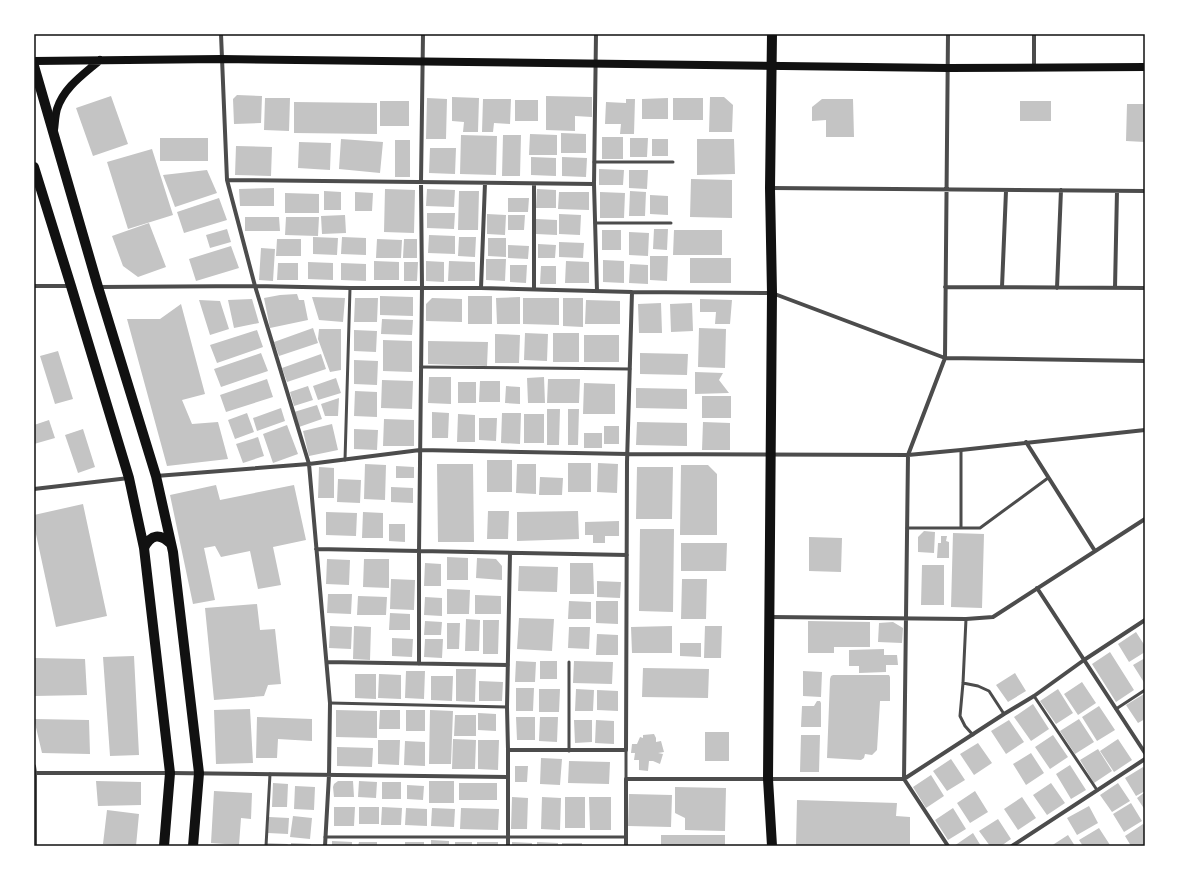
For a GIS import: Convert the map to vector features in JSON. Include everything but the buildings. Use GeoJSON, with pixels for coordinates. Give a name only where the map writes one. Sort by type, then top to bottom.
{"type":"FeatureCollection","features":[{"type":"Feature","properties":{"kind":"main road"},"geometry":{"type":"LineString","coordinates":[[772,34],[770,188],[772,292],[768,779],[772,846]]}},
{"type":"Feature","properties":{"kind":"main road"},"geometry":{"type":"LineString","coordinates":[[34,61],[221,59],[948,68],[1145,67]]}},
{"type":"Feature","properties":{"kind":"main road"},"geometry":{"type":"LineString","coordinates":[[53,133],[57,109],[65,93],[82,75],[100,60]]}},
{"type":"Feature","properties":{"kind":"main road"},"geometry":{"type":"LineString","coordinates":[[34,66],[98,287],[156,476],[173,552],[199,773],[193,846]]}},
{"type":"Feature","properties":{"kind":"main road"},"geometry":{"type":"LineString","coordinates":[[34,167],[72,286],[129,478],[144,548],[170,773],[164,846]]}},
{"type":"Feature","properties":{"kind":"main road"},"geometry":{"type":"LineString","coordinates":[[144,548],[154,536],[164,537],[171,544]]}},
{"type":"Feature","properties":{"kind":"street"},"geometry":{"type":"LineString","coordinates":[[221,34],[227,180],[255,286],[309,464],[330,703],[329,775],[325,846]]}},
{"type":"Feature","properties":{"kind":"street"},"geometry":{"type":"LineString","coordinates":[[420,664],[419,552],[423,34]]}},
{"type":"Feature","properties":{"kind":"street"},"geometry":{"type":"LineString","coordinates":[[596,34],[594,162],[596,291]]}},
{"type":"Feature","properties":{"kind":"street"},"geometry":{"type":"LineString","coordinates":[[948,34],[945,358],[908,455],[904,779],[948,846]]}},
{"type":"Feature","properties":{"kind":"street"},"geometry":{"type":"LineString","coordinates":[[1034,34],[1034,67]]}},
{"type":"Feature","properties":{"kind":"street"},"geometry":{"type":"LineString","coordinates":[[227,180],[594,184]]}},
{"type":"Feature","properties":{"kind":"street"},"geometry":{"type":"LineString","coordinates":[[482,288],[485,183]]}},
{"type":"Feature","properties":{"kind":"street"},"geometry":{"type":"LineString","coordinates":[[534,184],[534,289]]}},
{"type":"Feature","properties":{"kind":"street"},"geometry":{"type":"LineString","coordinates":[[770,188],[1145,191]]}},
{"type":"Feature","properties":{"kind":"street"},"geometry":{"type":"LineString","coordinates":[[1057,288],[1061,190]]}},
{"type":"Feature","properties":{"kind":"street"},"geometry":{"type":"LineString","coordinates":[[1002,287],[1006,191]]}},
{"type":"Feature","properties":{"kind":"street"},"geometry":{"type":"LineString","coordinates":[[1115,288],[1116,191]]}},
{"type":"Feature","properties":{"kind":"street"},"geometry":{"type":"LineString","coordinates":[[34,286],[72,286]]}},
{"type":"Feature","properties":{"kind":"street"},"geometry":{"type":"LineString","coordinates":[[98,287],[422,287],[632,292],[772,292],[945,358],[1145,361]]}},
{"type":"Feature","properties":{"kind":"street"},"geometry":{"type":"LineString","coordinates":[[945,287],[1145,288]]}},
{"type":"Feature","properties":{"kind":"street"},"geometry":{"type":"LineString","coordinates":[[508,750],[626,750],[628,454],[632,292]]}},
{"type":"Feature","properties":{"kind":"street"},"geometry":{"type":"LineString","coordinates":[[156,476],[309,464],[420,450],[628,454],[908,455],[1145,430]]}},
{"type":"Feature","properties":{"kind":"street"},"geometry":{"type":"LineString","coordinates":[[1026,442],[1095,551]]}},
{"type":"Feature","properties":{"kind":"street"},"geometry":{"type":"LineString","coordinates":[[34,489],[129,478]]}},
{"type":"Feature","properties":{"kind":"street"},"geometry":{"type":"LineString","coordinates":[[769,617],[906,619],[966,619],[992,617],[1145,519]]}},
{"type":"Feature","properties":{"kind":"street"},"geometry":{"type":"LineString","coordinates":[[316,550],[627,555]]}},
{"type":"Feature","properties":{"kind":"street"},"geometry":{"type":"LineString","coordinates":[[508,846],[507,707],[510,553]]}},
{"type":"Feature","properties":{"kind":"street"},"geometry":{"type":"LineString","coordinates":[[1037,588],[1145,753]]}},
{"type":"Feature","properties":{"kind":"street"},"geometry":{"type":"LineString","coordinates":[[626,846],[626,779],[904,779],[1034,696],[1084,660],[1145,620]]}},
{"type":"Feature","properties":{"kind":"street"},"geometry":{"type":"LineString","coordinates":[[327,662],[508,665]]}},
{"type":"Feature","properties":{"kind":"street"},"geometry":{"type":"LineString","coordinates":[[1012,846],[1145,759]]}},
{"type":"Feature","properties":{"kind":"street"},"geometry":{"type":"LineString","coordinates":[[34,766],[35,846]]}},
{"type":"Feature","properties":{"kind":"street"},"geometry":{"type":"LineString","coordinates":[[35,773],[508,776]]}},
{"type":"Feature","properties":{"kind":"lane"},"geometry":{"type":"LineString","coordinates":[[594,162],[673,162]]}},
{"type":"Feature","properties":{"kind":"lane"},"geometry":{"type":"LineString","coordinates":[[595,223],[671,223]]}},
{"type":"Feature","properties":{"kind":"lane"},"geometry":{"type":"LineString","coordinates":[[345,460],[350,288]]}},
{"type":"Feature","properties":{"kind":"lane"},"geometry":{"type":"LineString","coordinates":[[421,367],[630,369]]}},
{"type":"Feature","properties":{"kind":"lane"},"geometry":{"type":"LineString","coordinates":[[961,450],[961,528]]}},
{"type":"Feature","properties":{"kind":"lane"},"geometry":{"type":"LineString","coordinates":[[907,528],[980,528],[1048,478]]}},
{"type":"Feature","properties":{"kind":"lane"},"geometry":{"type":"LineString","coordinates":[[966,619],[960,716],[965,726],[973,735]]}},
{"type":"Feature","properties":{"kind":"lane"},"geometry":{"type":"LineString","coordinates":[[569,662],[569,751]]}},
{"type":"Feature","properties":{"kind":"lane"},"geometry":{"type":"LineString","coordinates":[[963,683],[978,686],[988,691],[1004,714]]}},
{"type":"Feature","properties":{"kind":"lane"},"geometry":{"type":"LineString","coordinates":[[1116,709],[1145,690]]}},
{"type":"Feature","properties":{"kind":"lane"},"geometry":{"type":"LineString","coordinates":[[1034,696],[1097,790]]}},
{"type":"Feature","properties":{"kind":"lane"},"geometry":{"type":"LineString","coordinates":[[330,703],[507,707]]}},
{"type":"Feature","properties":{"kind":"lane"},"geometry":{"type":"LineString","coordinates":[[626,750],[626,779]]}},
{"type":"Feature","properties":{"kind":"lane"},"geometry":{"type":"LineString","coordinates":[[266,846],[270,774]]}},
{"type":"Feature","properties":{"kind":"lane"},"geometry":{"type":"LineString","coordinates":[[325,837],[626,837]]}}]}
